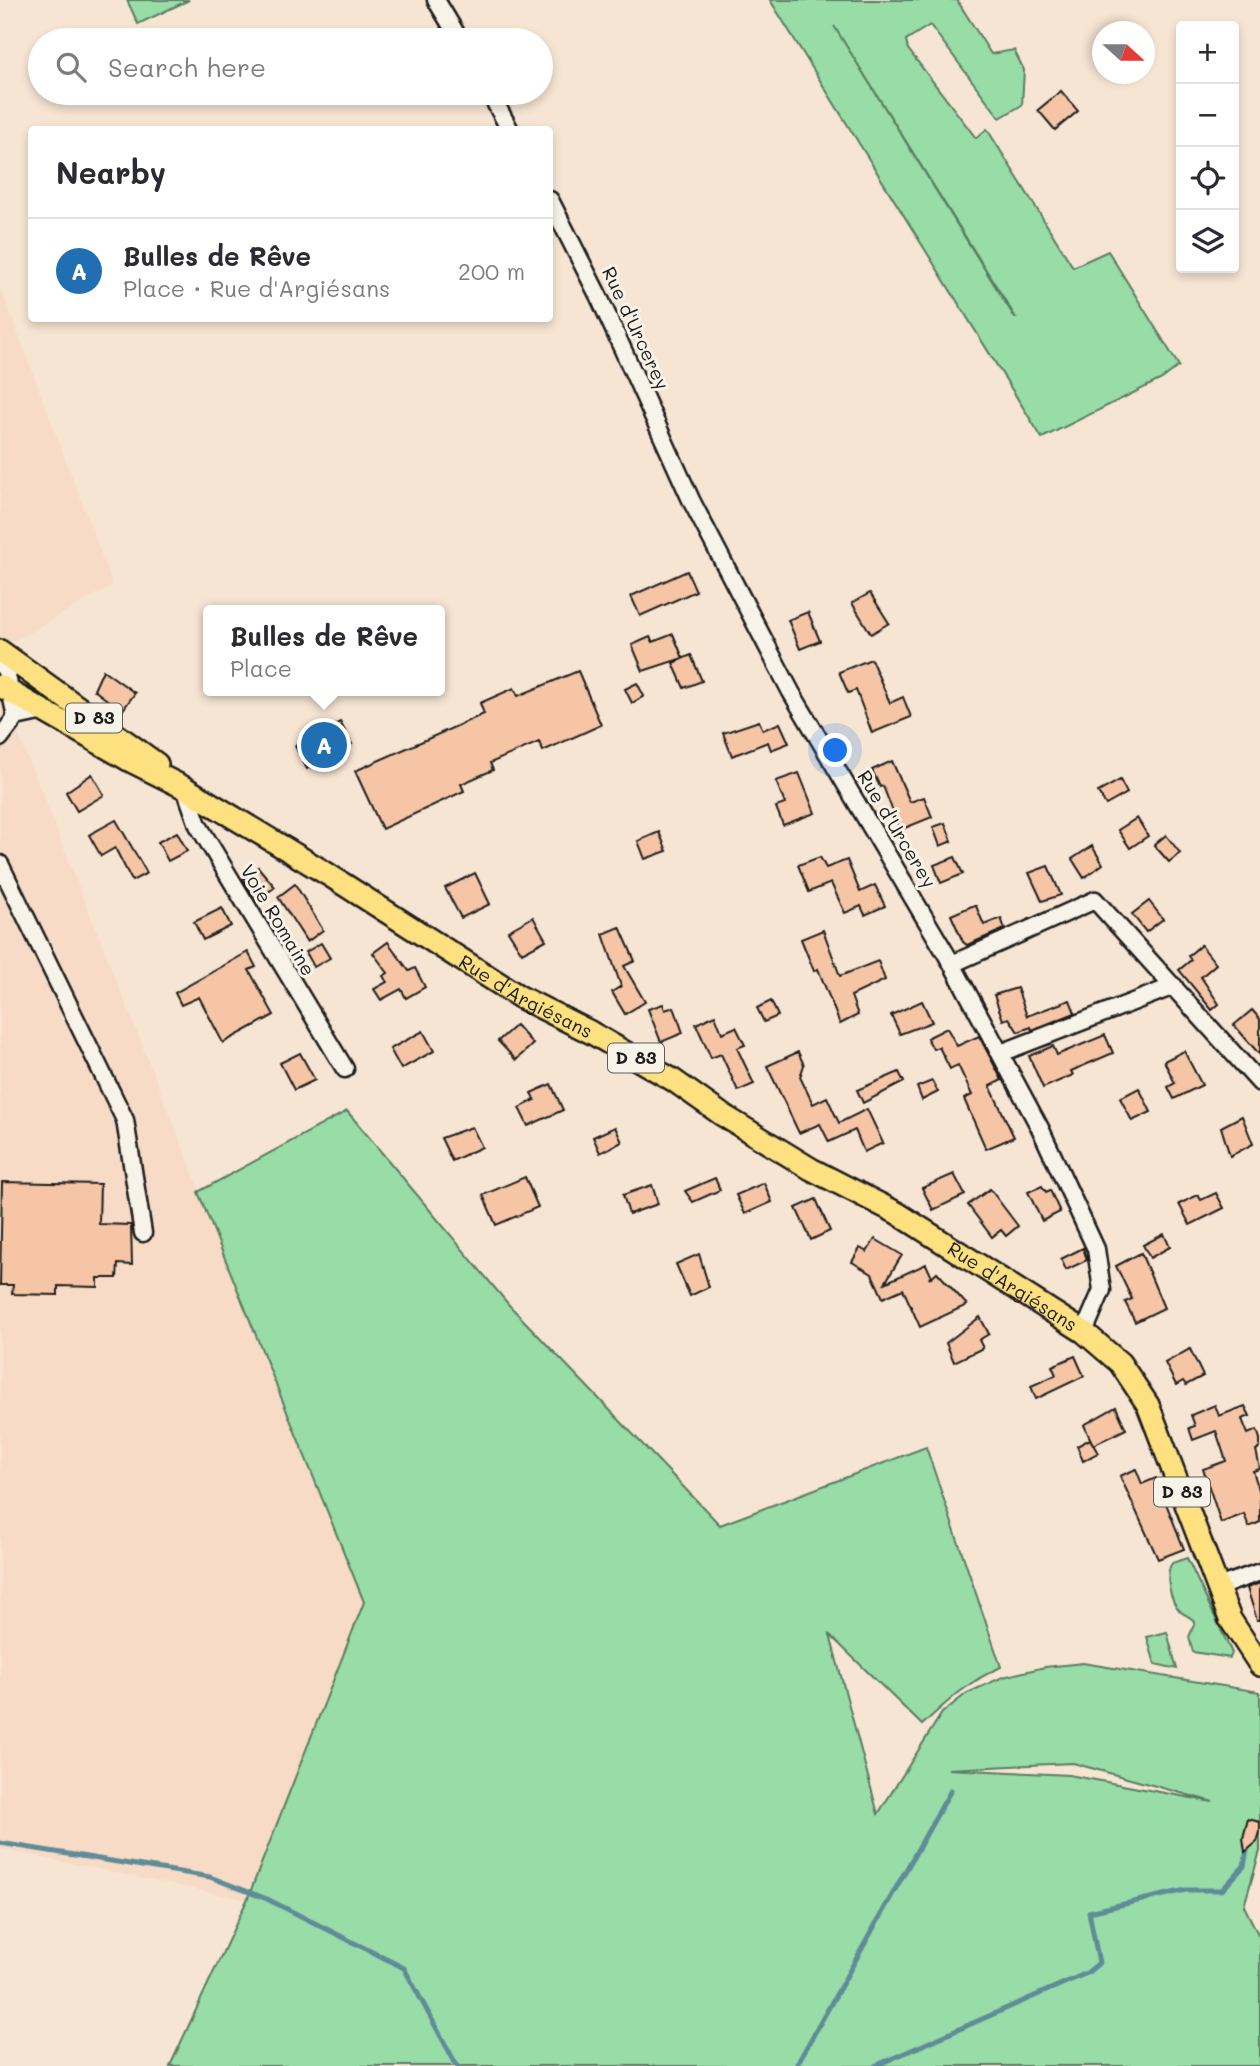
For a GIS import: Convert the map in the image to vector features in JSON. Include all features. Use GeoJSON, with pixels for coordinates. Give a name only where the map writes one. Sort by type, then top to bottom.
{"type":"FeatureCollection","features":[{"type":"Feature","properties":{"kind":"main road","name":"Rue d'Argiésans"},"geometry":{"type":"LineString","coordinates":[[0,651],[131,743],[185,788]]}},
{"type":"Feature","properties":{"kind":"main road","name":"Rue d'Argiésans"},"geometry":{"type":"LineString","coordinates":[[3,691],[185,788],[330,875],[520,997],[590,1032],[673,1080],[721,1114],[811,1169],[897,1213],[1084,1332]]}},
{"type":"Feature","properties":{"kind":"main road","name":"D 83"},"geometry":{"type":"LineString","coordinates":[[1084,1332],[1120,1363],[1148,1405],[1239,1636],[1260,1665]]}},
{"type":"Feature","properties":{"kind":"street"},"geometry":{"type":"LineString","coordinates":[[436,0],[453,28]]}},
{"type":"Feature","properties":{"kind":"street"},"geometry":{"type":"LineString","coordinates":[[496,105],[508,126]]}},
{"type":"Feature","properties":{"kind":"street","name":"Rue d'Urcerey"},"geometry":{"type":"LineString","coordinates":[[553,206],[599,297],[692,502],[792,692],[951,964],[1040,1129],[1096,1249],[1102,1290],[1084,1332]]}},
{"type":"Feature","properties":{"kind":"street"},"geometry":{"type":"LineString","coordinates":[[0,662],[6,671],[3,691],[16,716]]}},
{"type":"Feature","properties":{"kind":"street"},"geometry":{"type":"LineString","coordinates":[[3,691],[29,685],[77,707]]}},
{"type":"Feature","properties":{"kind":"street"},"geometry":{"type":"LineString","coordinates":[[0,738],[16,716],[44,711]]}},
{"type":"Feature","properties":{"kind":"street","name":"Voie Romaine"},"geometry":{"type":"LineString","coordinates":[[185,788],[198,825],[345,1069]]}},
{"type":"Feature","properties":{"kind":"street"},"geometry":{"type":"LineString","coordinates":[[0,864],[125,1120],[143,1233]]}},
{"type":"Feature","properties":{"kind":"street"},"geometry":{"type":"LineString","coordinates":[[951,964],[1095,900],[1260,1083]]}},
{"type":"Feature","properties":{"kind":"street"},"geometry":{"type":"LineString","coordinates":[[1001,1053],[1174,986]]}},
{"type":"Feature","properties":{"kind":"street"},"geometry":{"type":"LineString","coordinates":[[1218,1587],[1260,1572]]}},
{"type":"Feature","properties":{"kind":"shaded area"},"geometry":{"type":"Polygon","coordinates":[[[0,286],[113,585],[0,649],[0,286]]]}},
{"type":"Feature","properties":{"kind":"shaded area"},"geometry":{"type":"Polygon","coordinates":[[[0,688],[364,1602],[247,1900],[0,1849],[0,688]]]}},
{"type":"Feature","properties":{"kind":"green space"},"geometry":{"type":"Polygon","coordinates":[[[127,0],[189,0],[138,24],[127,0]]]}},
{"type":"Feature","properties":{"kind":"green space"},"geometry":{"type":"Polygon","coordinates":[[[770,0],[957,0],[991,54],[1014,50],[1024,70],[1022,105],[1000,118],[930,25],[906,40],[908,49],[976,138],[987,129],[1073,267],[1108,251],[1179,366],[1162,379],[1042,438],[770,0]],[[834,26],[1015,318],[1016,318],[834,26]]]}},
{"type":"Feature","properties":{"kind":"green space"},"geometry":{"type":"Polygon","coordinates":[[[347,1111],[509,1305],[720,1525],[926,1447],[1001,1667],[969,1685],[922,1725],[830,1635],[878,1814],[942,1713],[967,1693],[1003,1677],[1045,1667],[1083,1663],[1260,1692],[1260,1851],[1244,1906],[1260,1938],[1260,2066],[170,2066],[247,1900],[364,1602],[198,1192],[347,1111]],[[1073,1763],[948,1769],[1069,1775],[1213,1802],[1073,1763]]]}},
{"type":"Feature","properties":{"kind":"green space"},"geometry":{"type":"Polygon","coordinates":[[[1187,1558],[1232,1653],[1230,1658],[1193,1652],[1189,1637],[1195,1622],[1177,1607],[1168,1581],[1172,1563],[1187,1558]]]}},
{"type":"Feature","properties":{"kind":"green space"},"geometry":{"type":"Polygon","coordinates":[[[1167,1632],[1177,1669],[1155,1664],[1147,1637],[1167,1632]]]}},
{"type":"Feature","properties":{"kind":"building"},"geometry":{"type":"Polygon","coordinates":[[[1061,91],[1078,111],[1055,130],[1038,110],[1061,91]]]}},
{"type":"Feature","properties":{"kind":"building"},"geometry":{"type":"Polygon","coordinates":[[[687,571],[696,591],[640,616],[631,596],[687,571]]]}},
{"type":"Feature","properties":{"kind":"building"},"geometry":{"type":"Polygon","coordinates":[[[870,593],[889,623],[871,634],[852,603],[870,593]]]}},
{"type":"Feature","properties":{"kind":"building"},"geometry":{"type":"Polygon","coordinates":[[[808,612],[820,641],[800,649],[788,620],[808,612]]]}},
{"type":"Feature","properties":{"kind":"building"},"geometry":{"type":"Polygon","coordinates":[[[673,634],[683,658],[643,671],[632,645],[650,637],[653,642],[673,634]]]}},
{"type":"Feature","properties":{"kind":"building"},"geometry":{"type":"Polygon","coordinates":[[[691,655],[702,681],[684,688],[673,663],[691,655]]]}},
{"type":"Feature","properties":{"kind":"building"},"geometry":{"type":"Polygon","coordinates":[[[871,659],[890,703],[903,697],[911,717],[872,733],[856,690],[848,693],[839,672],[871,659]]]}},
{"type":"Feature","properties":{"kind":"building"},"geometry":{"type":"Polygon","coordinates":[[[103,670],[135,693],[122,711],[94,690],[103,670]]]}},
{"type":"Feature","properties":{"kind":"building"},"geometry":{"type":"Polygon","coordinates":[[[578,671],[601,725],[543,751],[539,742],[490,763],[493,770],[461,784],[464,791],[382,829],[355,771],[484,714],[480,703],[514,688],[518,696],[578,671]]]}},
{"type":"Feature","properties":{"kind":"building"},"geometry":{"type":"Polygon","coordinates":[[[637,683],[644,696],[632,703],[625,689],[637,683]]]}},
{"type":"Feature","properties":{"kind":"building"},"geometry":{"type":"Polygon","coordinates":[[[759,721],[763,730],[780,723],[789,743],[771,750],[768,742],[732,756],[723,733],[759,721]]]}},
{"type":"Feature","properties":{"kind":"building"},"geometry":{"type":"Polygon","coordinates":[[[340,722],[352,744],[307,769],[295,746],[340,722]]]}},
{"type":"Feature","properties":{"kind":"building"},"geometry":{"type":"Polygon","coordinates":[[[892,761],[910,802],[924,797],[932,817],[900,830],[883,786],[880,787],[872,770],[892,761]]]}},
{"type":"Feature","properties":{"kind":"building"},"geometry":{"type":"Polygon","coordinates":[[[799,773],[815,813],[783,825],[776,807],[785,804],[776,781],[799,773]]]}},
{"type":"Feature","properties":{"kind":"building"},"geometry":{"type":"Polygon","coordinates":[[[92,774],[104,795],[77,811],[66,792],[92,774]]]}},
{"type":"Feature","properties":{"kind":"building"},"geometry":{"type":"Polygon","coordinates":[[[1120,780],[1127,793],[1106,805],[1098,792],[1120,780]]]}},
{"type":"Feature","properties":{"kind":"building"},"geometry":{"type":"Polygon","coordinates":[[[1137,818],[1148,836],[1130,848],[1118,830],[1137,818]]]}},
{"type":"Feature","properties":{"kind":"building"},"geometry":{"type":"Polygon","coordinates":[[[116,820],[147,873],[132,881],[115,848],[101,856],[89,835],[116,820]]]}},
{"type":"Feature","properties":{"kind":"building"},"geometry":{"type":"Polygon","coordinates":[[[945,823],[952,841],[940,846],[933,827],[945,823]]]}},
{"type":"Feature","properties":{"kind":"building"},"geometry":{"type":"Polygon","coordinates":[[[177,832],[187,851],[168,861],[158,842],[177,832]]]}},
{"type":"Feature","properties":{"kind":"building"},"geometry":{"type":"Polygon","coordinates":[[[659,832],[667,851],[645,859],[638,841],[659,832]]]}},
{"type":"Feature","properties":{"kind":"building"},"geometry":{"type":"Polygon","coordinates":[[[1166,835],[1180,853],[1169,862],[1154,845],[1166,835]]]}},
{"type":"Feature","properties":{"kind":"building"},"geometry":{"type":"Polygon","coordinates":[[[1092,846],[1103,864],[1084,878],[1072,859],[1092,846]]]}},
{"type":"Feature","properties":{"kind":"building"},"geometry":{"type":"Polygon","coordinates":[[[820,857],[826,868],[847,860],[860,892],[875,885],[885,906],[865,915],[861,906],[845,913],[831,883],[809,892],[798,865],[820,857]]]}},
{"type":"Feature","properties":{"kind":"building"},"geometry":{"type":"Polygon","coordinates":[[[955,857],[963,874],[941,883],[934,865],[955,857]]]}},
{"type":"Feature","properties":{"kind":"building"},"geometry":{"type":"Polygon","coordinates":[[[1048,866],[1061,895],[1042,901],[1029,873],[1048,866]]]}},
{"type":"Feature","properties":{"kind":"building"},"geometry":{"type":"Polygon","coordinates":[[[258,867],[275,887],[256,901],[243,879],[258,867]]]}},
{"type":"Feature","properties":{"kind":"building"},"geometry":{"type":"Polygon","coordinates":[[[475,873],[490,904],[461,918],[445,888],[475,873]]]}},
{"type":"Feature","properties":{"kind":"building"},"geometry":{"type":"Polygon","coordinates":[[[295,884],[323,930],[307,942],[278,897],[295,884]]]}},
{"type":"Feature","properties":{"kind":"building"},"geometry":{"type":"Polygon","coordinates":[[[1149,901],[1163,919],[1146,932],[1132,914],[1149,901]]]}},
{"type":"Feature","properties":{"kind":"building"},"geometry":{"type":"Polygon","coordinates":[[[976,906],[984,925],[1001,918],[1005,929],[967,945],[963,942],[951,915],[976,906]]]}},
{"type":"Feature","properties":{"kind":"building"},"geometry":{"type":"Polygon","coordinates":[[[222,908],[231,926],[203,940],[194,922],[222,908]]]}},
{"type":"Feature","properties":{"kind":"building"},"geometry":{"type":"Polygon","coordinates":[[[533,917],[546,940],[522,953],[508,931],[533,917]]]}},
{"type":"Feature","properties":{"kind":"building"},"geometry":{"type":"Polygon","coordinates":[[[620,927],[635,961],[624,966],[645,1002],[625,1014],[612,992],[621,986],[603,934],[620,927]]]}},
{"type":"Feature","properties":{"kind":"building"},"geometry":{"type":"Polygon","coordinates":[[[823,930],[840,976],[878,961],[885,980],[851,996],[858,1015],[840,1024],[818,969],[814,971],[801,939],[823,930]]]}},
{"type":"Feature","properties":{"kind":"building"},"geometry":{"type":"Polygon","coordinates":[[[388,942],[409,971],[415,968],[425,987],[406,998],[401,989],[381,1000],[374,989],[387,982],[383,976],[388,973],[373,953],[388,942]]]}},
{"type":"Feature","properties":{"kind":"building"},"geometry":{"type":"Polygon","coordinates":[[[321,943],[330,958],[314,967],[306,952],[321,943]]]}},
{"type":"Feature","properties":{"kind":"building"},"geometry":{"type":"Polygon","coordinates":[[[1201,945],[1216,964],[1201,977],[1219,1004],[1212,1010],[1179,970],[1191,960],[1188,956],[1201,945]]]}},
{"type":"Feature","properties":{"kind":"building"},"geometry":{"type":"Polygon","coordinates":[[[248,952],[256,967],[249,970],[274,1015],[223,1043],[199,997],[181,1005],[175,993],[248,952]]]}},
{"type":"Feature","properties":{"kind":"building"},"geometry":{"type":"Polygon","coordinates":[[[1017,988],[1027,1016],[1070,1000],[1075,1013],[1032,1030],[1031,1027],[1018,1032],[1009,1018],[1003,1020],[994,995],[1017,988]]]}},
{"type":"Feature","properties":{"kind":"building"},"geometry":{"type":"Polygon","coordinates":[[[771,1001],[778,1016],[764,1022],[757,1008],[771,1001]]]}},
{"type":"Feature","properties":{"kind":"building"},"geometry":{"type":"Polygon","coordinates":[[[922,1001],[932,1022],[900,1034],[891,1015],[922,1001]]]}},
{"type":"Feature","properties":{"kind":"building"},"geometry":{"type":"Polygon","coordinates":[[[663,1004],[665,1010],[674,1007],[683,1033],[661,1042],[648,1009],[663,1004]]]}},
{"type":"Feature","properties":{"kind":"building"},"geometry":{"type":"Polygon","coordinates":[[[1252,1010],[1260,1019],[1260,1055],[1234,1025],[1252,1010]]]}},
{"type":"Feature","properties":{"kind":"building"},"geometry":{"type":"Polygon","coordinates":[[[715,1015],[722,1033],[736,1027],[745,1045],[737,1048],[754,1084],[738,1091],[721,1054],[711,1058],[696,1024],[715,1015]]]}},
{"type":"Feature","properties":{"kind":"building"},"geometry":{"type":"Polygon","coordinates":[[[516,1025],[533,1044],[516,1060],[498,1041],[516,1025]]]}},
{"type":"Feature","properties":{"kind":"building"},"geometry":{"type":"Polygon","coordinates":[[[947,1028],[957,1046],[979,1036],[1002,1080],[990,1086],[1014,1137],[986,1149],[964,1099],[972,1095],[958,1065],[950,1069],[939,1047],[933,1049],[927,1038],[947,1028]]]}},
{"type":"Feature","properties":{"kind":"building"},"geometry":{"type":"Polygon","coordinates":[[[423,1031],[434,1051],[401,1069],[390,1049],[423,1031]]]}},
{"type":"Feature","properties":{"kind":"building"},"geometry":{"type":"Polygon","coordinates":[[[1105,1035],[1113,1053],[1071,1071],[1073,1075],[1043,1088],[1029,1056],[1053,1046],[1057,1055],[1105,1035]]]}},
{"type":"Feature","properties":{"kind":"building"},"geometry":{"type":"Polygon","coordinates":[[[1184,1051],[1202,1085],[1174,1099],[1168,1087],[1175,1083],[1164,1061],[1184,1051]]]}},
{"type":"Feature","properties":{"kind":"building"},"geometry":{"type":"Polygon","coordinates":[[[798,1052],[804,1065],[800,1077],[813,1104],[827,1097],[839,1123],[867,1109],[883,1143],[864,1152],[855,1130],[829,1142],[820,1124],[799,1133],[767,1066],[798,1052]]]}},
{"type":"Feature","properties":{"kind":"building"},"geometry":{"type":"Polygon","coordinates":[[[300,1053],[315,1080],[294,1090],[280,1063],[300,1053]]]}},
{"type":"Feature","properties":{"kind":"building"},"geometry":{"type":"Polygon","coordinates":[[[899,1072],[904,1082],[863,1103],[857,1090],[899,1072]]]}},
{"type":"Feature","properties":{"kind":"building"},"geometry":{"type":"Polygon","coordinates":[[[932,1081],[938,1092],[922,1100],[917,1087],[932,1081]]]}},
{"type":"Feature","properties":{"kind":"building"},"geometry":{"type":"Polygon","coordinates":[[[551,1084],[563,1110],[528,1126],[519,1108],[535,1100],[531,1093],[551,1084]]]}},
{"type":"Feature","properties":{"kind":"building"},"geometry":{"type":"Polygon","coordinates":[[[1139,1088],[1151,1112],[1132,1121],[1120,1098],[1139,1088]]]}},
{"type":"Feature","properties":{"kind":"building"},"geometry":{"type":"Polygon","coordinates":[[[1242,1116],[1253,1144],[1230,1156],[1221,1127],[1242,1116]]]}},
{"type":"Feature","properties":{"kind":"building"},"geometry":{"type":"Polygon","coordinates":[[[472,1127],[482,1147],[452,1161],[441,1138],[472,1127]]]}},
{"type":"Feature","properties":{"kind":"building"},"geometry":{"type":"Polygon","coordinates":[[[615,1127],[622,1142],[600,1153],[593,1137],[615,1127]]]}},
{"type":"Feature","properties":{"kind":"building"},"geometry":{"type":"Polygon","coordinates":[[[954,1174],[965,1195],[933,1210],[922,1188],[954,1174]]]}},
{"type":"Feature","properties":{"kind":"building"},"geometry":{"type":"Polygon","coordinates":[[[525,1177],[538,1207],[496,1225],[483,1195],[525,1177]]]}},
{"type":"Feature","properties":{"kind":"building"},"geometry":{"type":"Polygon","coordinates":[[[715,1178],[720,1190],[693,1202],[685,1191],[715,1178]]]}},
{"type":"Feature","properties":{"kind":"building"},"geometry":{"type":"Polygon","coordinates":[[[2,1182],[100,1184],[99,1224],[131,1225],[132,1265],[118,1264],[117,1278],[98,1278],[98,1287],[58,1286],[58,1295],[12,1294],[13,1285],[0,1285],[2,1182]]]}},
{"type":"Feature","properties":{"kind":"building"},"geometry":{"type":"Polygon","coordinates":[[[764,1183],[772,1202],[745,1214],[736,1195],[764,1183]]]}},
{"type":"Feature","properties":{"kind":"building"},"geometry":{"type":"Polygon","coordinates":[[[652,1185],[658,1204],[629,1214],[623,1195],[652,1185]]]}},
{"type":"Feature","properties":{"kind":"building"},"geometry":{"type":"Polygon","coordinates":[[[1042,1186],[1046,1192],[1050,1190],[1060,1212],[1042,1221],[1028,1192],[1042,1186]]]}},
{"type":"Feature","properties":{"kind":"building"},"geometry":{"type":"Polygon","coordinates":[[[990,1189],[1018,1226],[1006,1236],[1001,1230],[992,1237],[968,1205],[990,1189]]]}},
{"type":"Feature","properties":{"kind":"building"},"geometry":{"type":"Polygon","coordinates":[[[1216,1193],[1224,1208],[1190,1225],[1179,1204],[1198,1195],[1201,1200],[1216,1193]]]}},
{"type":"Feature","properties":{"kind":"building"},"geometry":{"type":"Polygon","coordinates":[[[816,1199],[830,1231],[811,1240],[796,1208],[816,1199]]]}},
{"type":"Feature","properties":{"kind":"building"},"geometry":{"type":"Polygon","coordinates":[[[1164,1234],[1170,1247],[1150,1258],[1143,1245],[1164,1234]]]}},
{"type":"Feature","properties":{"kind":"building"},"geometry":{"type":"Polygon","coordinates":[[[875,1239],[902,1255],[885,1283],[926,1264],[931,1275],[929,1279],[937,1272],[967,1305],[920,1327],[903,1289],[883,1298],[872,1274],[852,1262],[860,1248],[867,1252],[875,1239]]]}},
{"type":"Feature","properties":{"kind":"building"},"geometry":{"type":"Polygon","coordinates":[[[1083,1248],[1087,1260],[1066,1270],[1061,1259],[1083,1248]]]}},
{"type":"Feature","properties":{"kind":"building"},"geometry":{"type":"Polygon","coordinates":[[[1141,1253],[1164,1308],[1135,1322],[1125,1302],[1132,1299],[1116,1266],[1141,1253]]]}},
{"type":"Feature","properties":{"kind":"building"},"geometry":{"type":"Polygon","coordinates":[[[699,1254],[709,1287],[690,1296],[676,1264],[699,1254]]]}},
{"type":"Feature","properties":{"kind":"building"},"geometry":{"type":"Polygon","coordinates":[[[980,1317],[989,1334],[979,1340],[983,1348],[954,1362],[946,1343],[980,1317]]]}},
{"type":"Feature","properties":{"kind":"building"},"geometry":{"type":"Polygon","coordinates":[[[1190,1349],[1203,1376],[1186,1385],[1183,1381],[1176,1385],[1165,1363],[1190,1349]]]}},
{"type":"Feature","properties":{"kind":"building"},"geometry":{"type":"Polygon","coordinates":[[[1075,1356],[1084,1376],[1036,1399],[1031,1386],[1056,1375],[1052,1366],[1075,1356]]]}},
{"type":"Feature","properties":{"kind":"building"},"geometry":{"type":"Polygon","coordinates":[[[1215,1405],[1219,1416],[1245,1406],[1250,1416],[1242,1419],[1248,1434],[1257,1430],[1260,1439],[1260,1448],[1256,1450],[1260,1469],[1253,1471],[1260,1493],[1260,1522],[1249,1527],[1244,1514],[1221,1523],[1203,1469],[1226,1461],[1216,1431],[1193,1440],[1189,1428],[1195,1426],[1191,1415],[1215,1405]]]}},
{"type":"Feature","properties":{"kind":"building"},"geometry":{"type":"Polygon","coordinates":[[[1116,1407],[1126,1429],[1093,1445],[1084,1425],[1116,1407]]]}},
{"type":"Feature","properties":{"kind":"building"},"geometry":{"type":"Polygon","coordinates":[[[1090,1439],[1098,1453],[1083,1461],[1077,1446],[1090,1439]]]}},
{"type":"Feature","properties":{"kind":"building"},"geometry":{"type":"Polygon","coordinates":[[[1136,1469],[1142,1484],[1156,1478],[1184,1549],[1158,1559],[1120,1476],[1136,1469]]]}},
{"type":"Feature","properties":{"kind":"building"},"geometry":{"type":"Polygon","coordinates":[[[1260,1583],[1260,1620],[1257,1620],[1247,1588],[1260,1583]]]}},
{"type":"Feature","properties":{"kind":"building"},"geometry":{"type":"Polygon","coordinates":[[[1248,1819],[1260,1822],[1260,1832],[1257,1842],[1245,1852],[1243,1838],[1248,1819]]]}},
{"type":"Feature","properties":{"kind":"waterway"},"geometry":{"type":"LineString","coordinates":[[796,2066],[951,1790]]}},
{"type":"Feature","properties":{"kind":"waterway"},"geometry":{"type":"LineString","coordinates":[[0,1843],[210,1877],[267,1899],[404,1968],[457,2066]]}},
{"type":"Feature","properties":{"kind":"waterway"},"geometry":{"type":"LineString","coordinates":[[875,2066],[1087,1973],[1099,1963],[1089,1912],[1186,1890],[1222,1890],[1244,1866],[1248,1845]]}},
{"type":"Feature","properties":{"kind":"place","name":"Bulles de Rêve"},"geometry":{"type":"Point","coordinates":[324,745]}}]}
